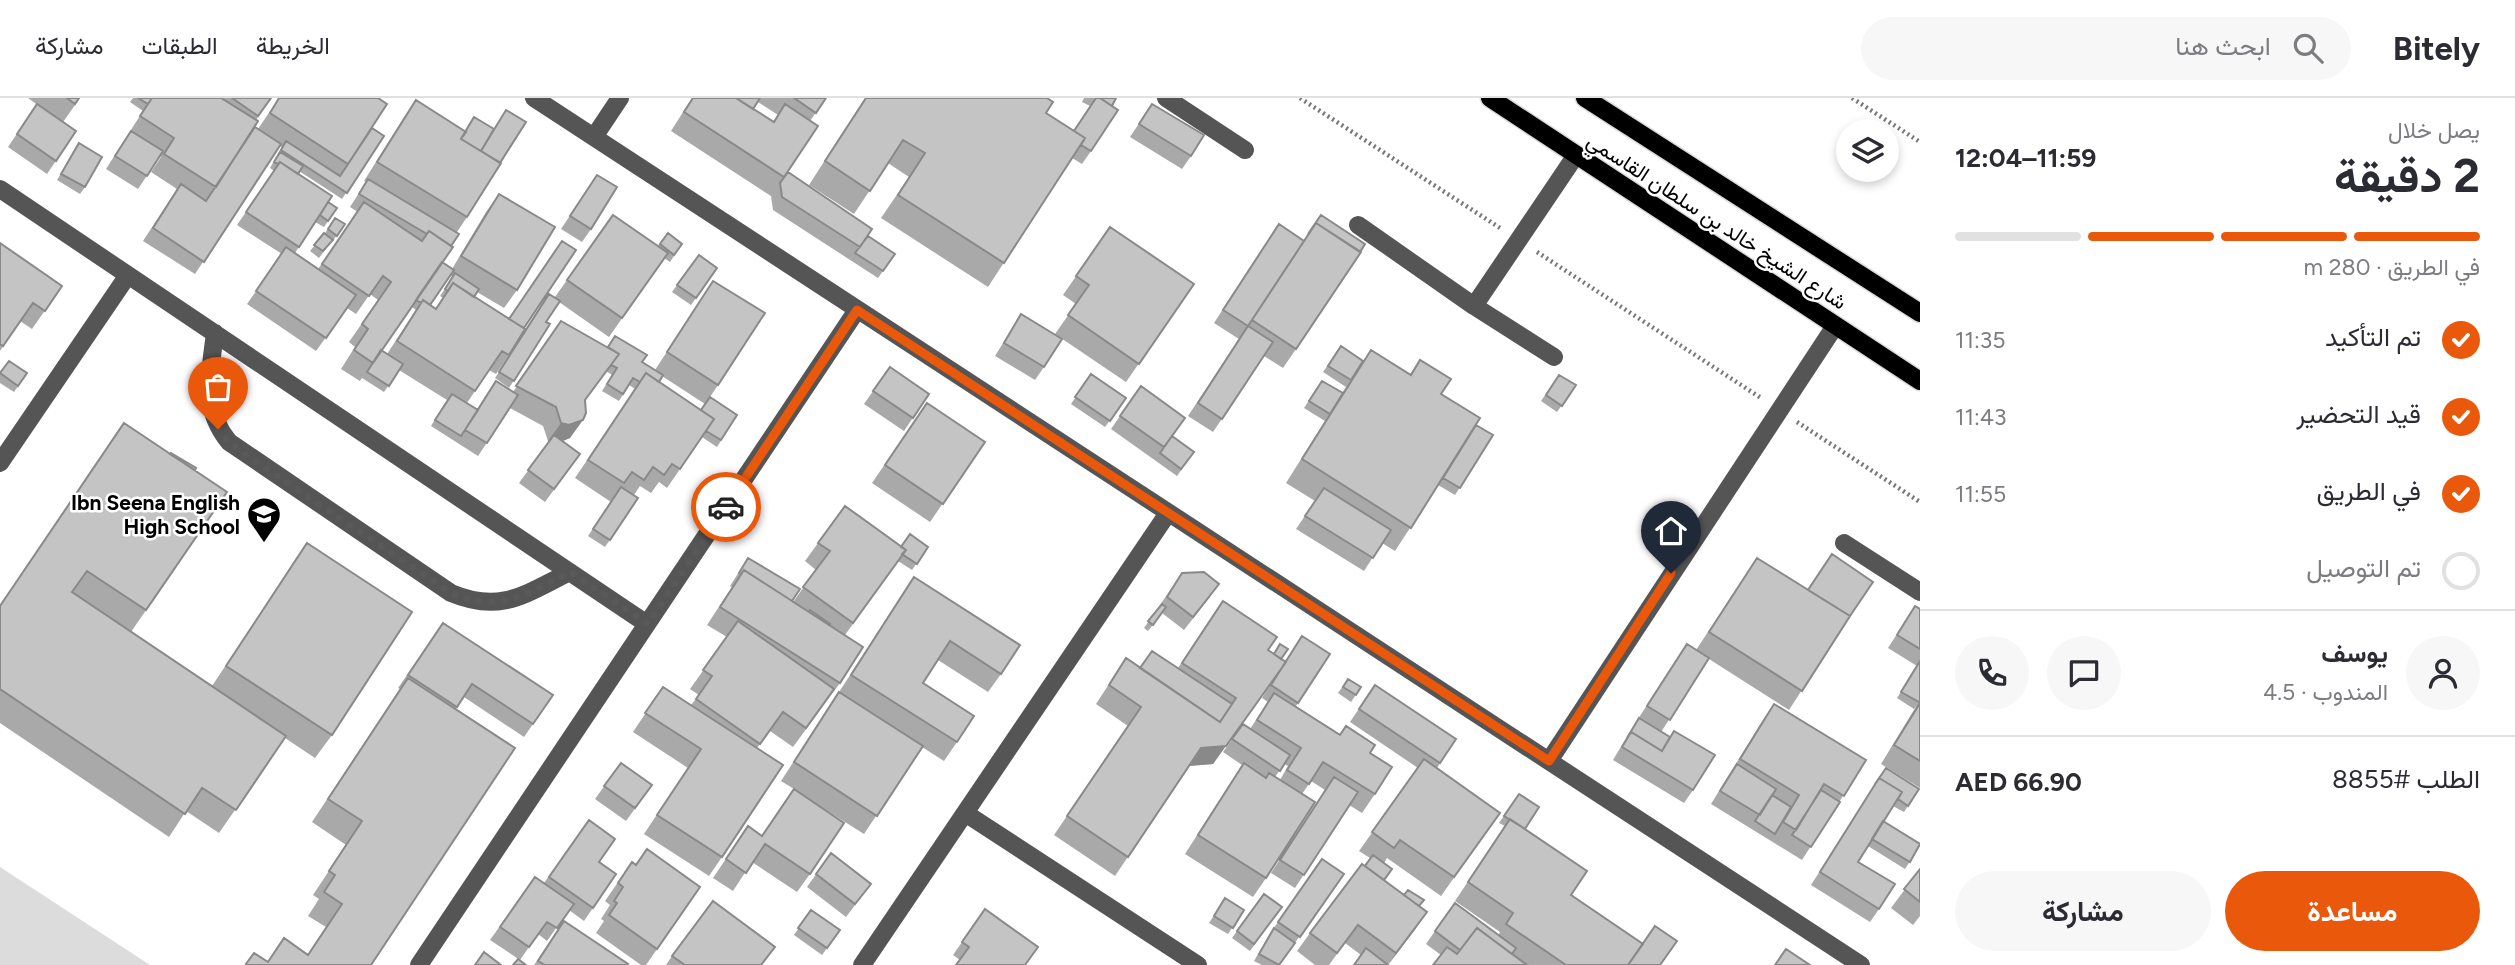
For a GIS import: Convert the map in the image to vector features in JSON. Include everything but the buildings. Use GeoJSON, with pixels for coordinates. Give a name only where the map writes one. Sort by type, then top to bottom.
{"type":"FeatureCollection","features":[{"type":"Feature","properties":{"kind":"main road","name":"شارع الشيخ خالد بن سلطان القاسمي"},"geometry":{"type":"LineString","coordinates":[[1490,98],[1920,381]]}},
{"type":"Feature","properties":{"kind":"main road","name":"شارع الشيخ خالد بن سلطان القاسمي"},"geometry":{"type":"LineString","coordinates":[[1585,98],[1920,313]]}},
{"type":"Feature","properties":{"kind":"street"},"geometry":{"type":"LineString","coordinates":[[534,98],[1861,965]]}},
{"type":"Feature","properties":{"kind":"street"},"geometry":{"type":"LineString","coordinates":[[594,137],[620,98]]}},
{"type":"Feature","properties":{"kind":"street"},"geometry":{"type":"LineString","coordinates":[[1166,98],[1245,150]]}},
{"type":"Feature","properties":{"kind":"street"},"geometry":{"type":"LineString","coordinates":[[1474,306],[1576,155]]}},
{"type":"Feature","properties":{"kind":"street"},"geometry":{"type":"LineString","coordinates":[[0,189],[648,624]]}},
{"type":"Feature","properties":{"kind":"street"},"geometry":{"type":"LineString","coordinates":[[1358,225],[1474,306],[1554,357]]}},
{"type":"Feature","properties":{"kind":"street"},"geometry":{"type":"LineString","coordinates":[[0,463],[128,275]]}},
{"type":"Feature","properties":{"kind":"street"},"geometry":{"type":"LineString","coordinates":[[419,965],[857,310]]}},
{"type":"Feature","properties":{"kind":"street"},"geometry":{"type":"LineString","coordinates":[[1549,761],[1835,326]]}},
{"type":"Feature","properties":{"kind":"street"},"geometry":{"type":"LineString","coordinates":[[215,333],[210,378],[212,413],[218,429],[229,442],[440,586],[470,601],[510,601],[570,572]]}},
{"type":"Feature","properties":{"kind":"street"},"geometry":{"type":"LineString","coordinates":[[862,965],[1168,513]]}},
{"type":"Feature","properties":{"kind":"street"},"geometry":{"type":"LineString","coordinates":[[1844,543],[1920,592]]}},
{"type":"Feature","properties":{"kind":"street"},"geometry":{"type":"LineString","coordinates":[[965,813],[1198,965]]}},
{"type":"Feature","properties":{"kind":"path"},"geometry":{"type":"LineString","coordinates":[[1300,98],[1920,502]]}},
{"type":"Feature","properties":{"kind":"path"},"geometry":{"type":"LineString","coordinates":[[1852,98],[1920,142]]}},
{"type":"Feature","properties":{"kind":"shaded area"},"geometry":{"type":"Polygon","coordinates":[[[0,867],[150,965],[0,965],[0,867]]]}},
{"type":"Feature","properties":{"kind":"way so far"},"geometry":{"type":"LineString","coordinates":[[218,429],[243,453],[451,593],[470,601],[510,601],[570,572],[648,624],[726,507]]}},
{"type":"Feature","properties":{"kind":"place","name":"Ibn Seena English High School"},"geometry":{"type":"Point","coordinates":[264,544]}},
{"type":"Feature","properties":{"kind":"route"},"geometry":{"type":"LineString","coordinates":[[726,507],[857,310],[1549,761],[1671,573]]}}]}
